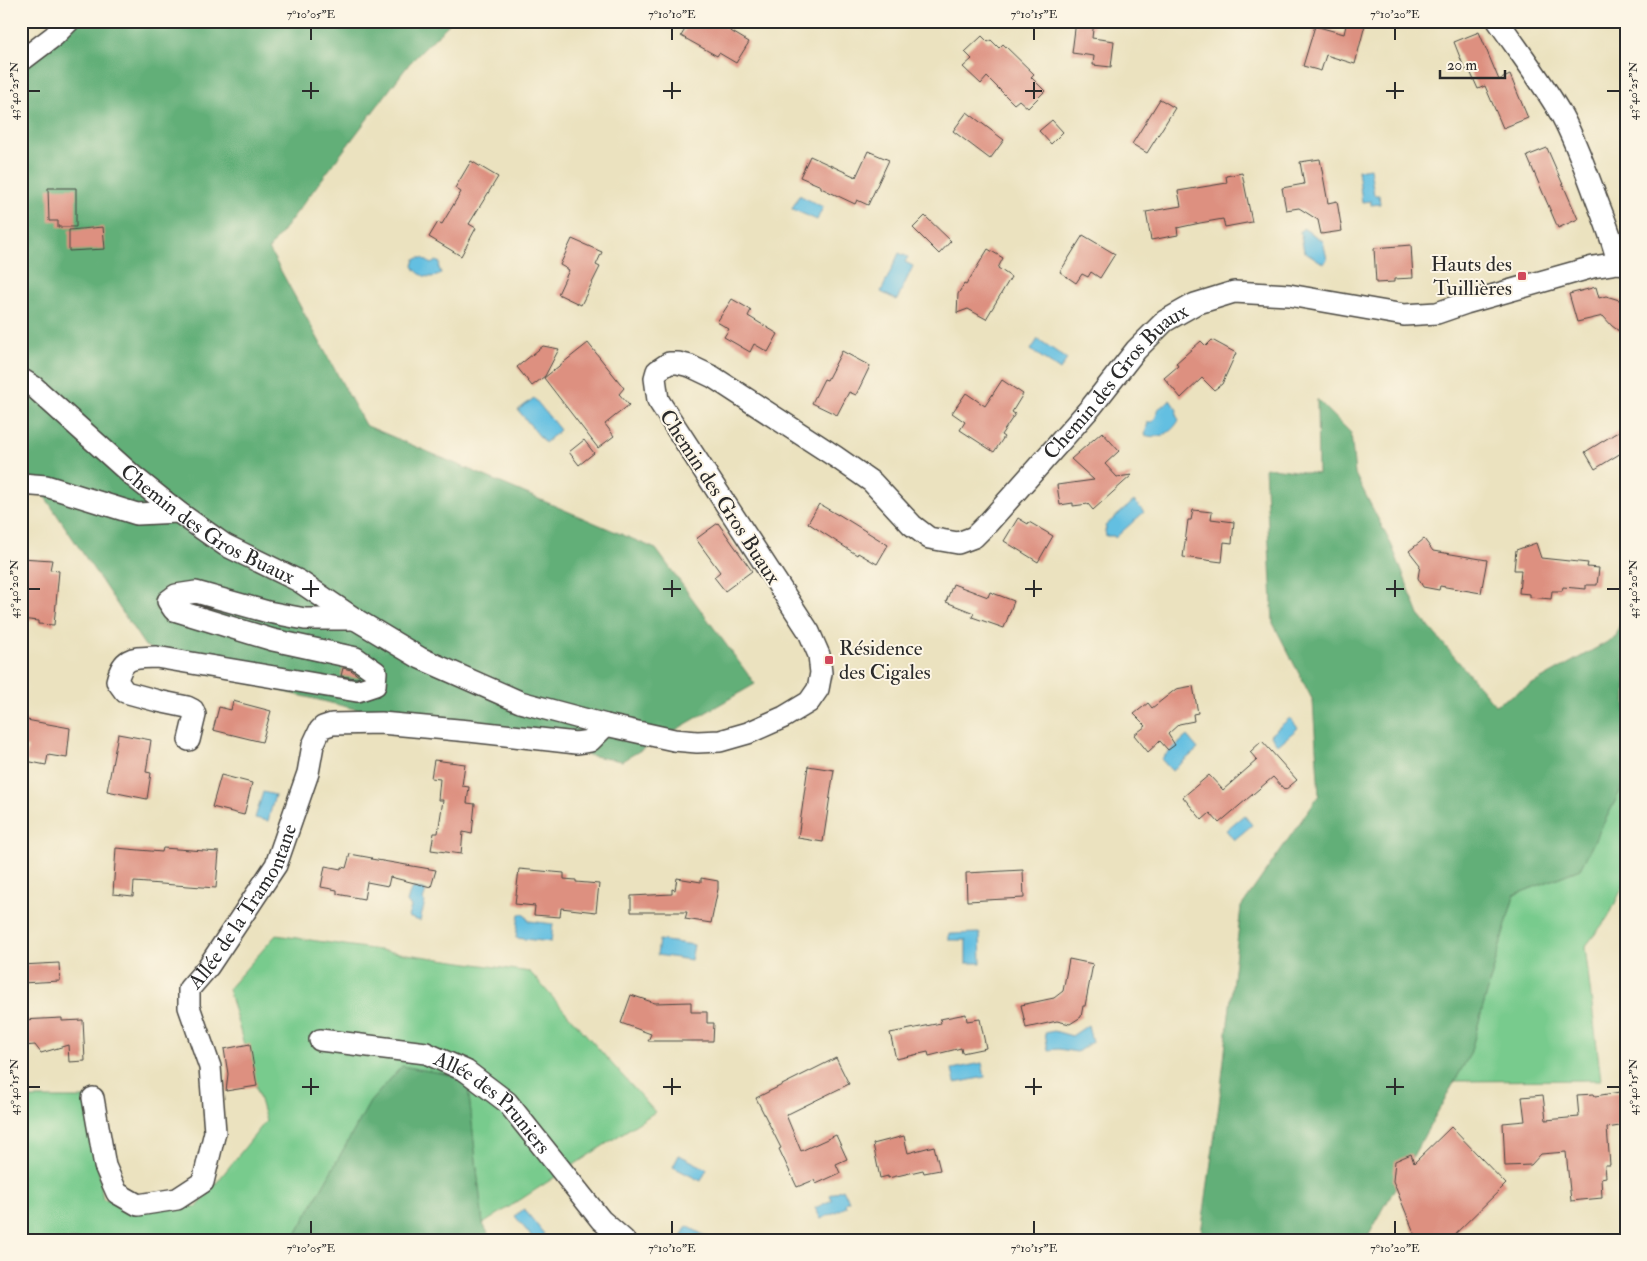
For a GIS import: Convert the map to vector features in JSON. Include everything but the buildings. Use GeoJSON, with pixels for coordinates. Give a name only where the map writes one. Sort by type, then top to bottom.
{"type":"FeatureCollection","features":[{"type":"Feature","properties":{"kind":"street"},"geometry":{"type":"LineString","coordinates":[[21,61],[54,36],[69,21]]}},
{"type":"Feature","properties":{"kind":"street"},"geometry":{"type":"LineString","coordinates":[[1498,21],[1533,70],[1563,118],[1622,263]]}},
{"type":"Feature","properties":{"kind":"street","name":"Chemin des Gros Buaux"},"geometry":{"type":"LineString","coordinates":[[21,378],[134,477],[178,512],[225,545],[299,581],[355,620],[420,658],[520,702],[606,725],[674,740],[720,741],[748,733],[784,717],[809,702],[818,689],[821,673],[819,655],[809,632],[658,400],[655,378],[657,371],[669,363],[690,366],[713,377],[872,482],[912,525],[929,538],[958,544],[974,537],[988,523],[1092,406],[1136,350],[1165,322],[1195,304],[1234,292],[1289,295],[1404,315],[1437,313],[1593,267],[1622,263]]}},
{"type":"Feature","properties":{"kind":"street"},"geometry":{"type":"LineString","coordinates":[[21,484],[46,486],[137,514],[178,512]]}},
{"type":"Feature","properties":{"kind":"street"},"geometry":{"type":"LineString","coordinates":[[189,740],[195,715],[192,710],[125,692],[117,681],[120,669],[132,658],[156,657],[357,691],[375,685],[376,672],[356,658],[273,640],[174,610],[168,601],[176,595],[196,592],[268,612],[305,619],[355,620]]}},
{"type":"Feature","properties":{"kind":"street","name":"Allée de la Tramontane"},"geometry":{"type":"LineString","coordinates":[[93,1098],[105,1166],[117,1193],[138,1205],[177,1199],[203,1182],[215,1132],[210,1067],[189,1008],[189,989],[208,967],[276,865],[308,773],[313,745],[323,727],[338,724],[388,724],[576,743],[590,741],[606,725]]}},
{"type":"Feature","properties":{"kind":"street","name":"Allée des Pruniers"},"geometry":{"type":"LineString","coordinates":[[320,1040],[426,1053],[466,1071],[507,1102],[601,1220],[624,1240]]}},
{"type":"Feature","properties":{"kind":"green space"},"geometry":{"type":"Polygon","coordinates":[[[74,21],[452,21],[409,64],[269,249],[365,425],[656,549],[755,684],[622,761],[432,728],[197,670],[145,646],[41,491],[21,490],[21,56],[74,21]]]}},
{"type":"Feature","properties":{"kind":"green space"},"geometry":{"type":"Polygon","coordinates":[[[1317,399],[1351,433],[1355,474],[1392,546],[1419,615],[1495,705],[1616,637],[1626,601],[1626,780],[1580,869],[1514,895],[1470,1054],[1366,1240],[1200,1240],[1219,1105],[1241,907],[1319,795],[1313,701],[1273,623],[1265,467],[1318,474],[1317,399]]]}},
{"type":"Feature","properties":{"kind":"green space"},"geometry":{"type":"Polygon","coordinates":[[[1626,780],[1626,880],[1609,916],[1585,947],[1601,1080],[1455,1081],[1470,1054],[1514,895],[1580,869],[1626,780]]]}},
{"type":"Feature","properties":{"kind":"green space"},"geometry":{"type":"Polygon","coordinates":[[[276,935],[530,972],[655,1112],[483,1224],[467,1078],[402,1066],[370,1102],[295,1236],[257,1240],[26,1240],[21,1238],[21,1098],[88,1098],[103,1199],[197,1207],[266,1121],[228,989],[276,935]]]}},
{"type":"Feature","properties":{"kind":"green space"},"geometry":{"type":"Polygon","coordinates":[[[402,1066],[467,1078],[483,1224],[492,1240],[257,1240],[295,1236],[370,1102],[402,1066]]]}},
{"type":"Feature","properties":{"kind":"water"},"geometry":{"type":"Polygon","coordinates":[[[1370,168],[1374,195],[1379,195],[1380,204],[1371,205],[1371,201],[1362,202],[1358,170],[1370,168]]]}},
{"type":"Feature","properties":{"kind":"water"},"geometry":{"type":"Polygon","coordinates":[[[799,195],[823,207],[817,220],[792,209],[799,195]]]}},
{"type":"Feature","properties":{"kind":"water"},"geometry":{"type":"Polygon","coordinates":[[[1303,228],[1323,241],[1327,259],[1324,264],[1304,251],[1300,232],[1303,228]]]}},
{"type":"Feature","properties":{"kind":"water"},"geometry":{"type":"Polygon","coordinates":[[[899,253],[908,257],[905,262],[913,266],[897,300],[881,292],[899,253]]]}},
{"type":"Feature","properties":{"kind":"water"},"geometry":{"type":"Polygon","coordinates":[[[423,258],[431,264],[436,261],[440,263],[441,273],[433,277],[421,275],[413,266],[415,259],[423,258]]]}},
{"type":"Feature","properties":{"kind":"water"},"geometry":{"type":"Polygon","coordinates":[[[1038,339],[1067,359],[1060,370],[1031,350],[1038,339]]]}},
{"type":"Feature","properties":{"kind":"water"},"geometry":{"type":"Polygon","coordinates":[[[534,398],[560,430],[545,443],[518,410],[534,398]]]}},
{"type":"Feature","properties":{"kind":"water"},"geometry":{"type":"Polygon","coordinates":[[[1170,400],[1177,410],[1176,415],[1179,420],[1176,425],[1169,432],[1160,436],[1145,435],[1148,422],[1154,420],[1157,410],[1170,400]]]}},
{"type":"Feature","properties":{"kind":"water"},"geometry":{"type":"Polygon","coordinates":[[[1134,501],[1144,512],[1115,538],[1114,536],[1106,536],[1105,526],[1134,501]]]}},
{"type":"Feature","properties":{"kind":"water"},"geometry":{"type":"Polygon","coordinates":[[[1290,718],[1298,728],[1278,745],[1270,735],[1290,718]]]}},
{"type":"Feature","properties":{"kind":"water"},"geometry":{"type":"Polygon","coordinates":[[[1187,736],[1198,749],[1172,771],[1161,759],[1187,736]]]}},
{"type":"Feature","properties":{"kind":"water"},"geometry":{"type":"Polygon","coordinates":[[[263,792],[275,795],[268,821],[255,818],[263,792]]]}},
{"type":"Feature","properties":{"kind":"water"},"geometry":{"type":"Polygon","coordinates":[[[1244,815],[1252,825],[1234,840],[1226,830],[1244,815]]]}},
{"type":"Feature","properties":{"kind":"water"},"geometry":{"type":"Polygon","coordinates":[[[415,888],[426,891],[420,921],[408,917],[411,907],[407,902],[411,889],[415,888]]]}},
{"type":"Feature","properties":{"kind":"water"},"geometry":{"type":"Polygon","coordinates":[[[519,914],[524,914],[529,921],[553,924],[551,942],[516,938],[519,914]]]}},
{"type":"Feature","properties":{"kind":"water"},"geometry":{"type":"Polygon","coordinates":[[[980,933],[981,963],[966,963],[966,940],[949,940],[949,934],[980,933]]]}},
{"type":"Feature","properties":{"kind":"water"},"geometry":{"type":"Polygon","coordinates":[[[659,940],[694,945],[691,960],[657,955],[659,940]]]}},
{"type":"Feature","properties":{"kind":"water"},"geometry":{"type":"Polygon","coordinates":[[[1088,1025],[1092,1042],[1077,1052],[1058,1049],[1048,1050],[1045,1033],[1054,1031],[1072,1036],[1088,1025]]]}},
{"type":"Feature","properties":{"kind":"water"},"geometry":{"type":"Polygon","coordinates":[[[982,1063],[985,1077],[955,1083],[952,1069],[982,1063]]]}},
{"type":"Feature","properties":{"kind":"water"},"geometry":{"type":"Polygon","coordinates":[[[679,1155],[707,1169],[701,1181],[673,1167],[679,1155]]]}},
{"type":"Feature","properties":{"kind":"water"},"geometry":{"type":"Polygon","coordinates":[[[843,1189],[849,1201],[845,1203],[846,1207],[821,1219],[815,1208],[832,1200],[830,1195],[843,1189]]]}},
{"type":"Feature","properties":{"kind":"water"},"geometry":{"type":"Polygon","coordinates":[[[524,1209],[544,1234],[537,1240],[534,1240],[515,1216],[524,1209]]]}},
{"type":"Feature","properties":{"kind":"water"},"geometry":{"type":"Polygon","coordinates":[[[687,1226],[711,1240],[686,1240],[681,1237],[687,1226]]]}},
{"type":"Feature","properties":{"kind":"place","name":"Hauts des Tuillières"},"geometry":{"type":"Point","coordinates":[1522,276]}},
{"type":"Feature","properties":{"kind":"place","name":"Résidence des Cigales"},"geometry":{"type":"Point","coordinates":[829,660]}}]}
